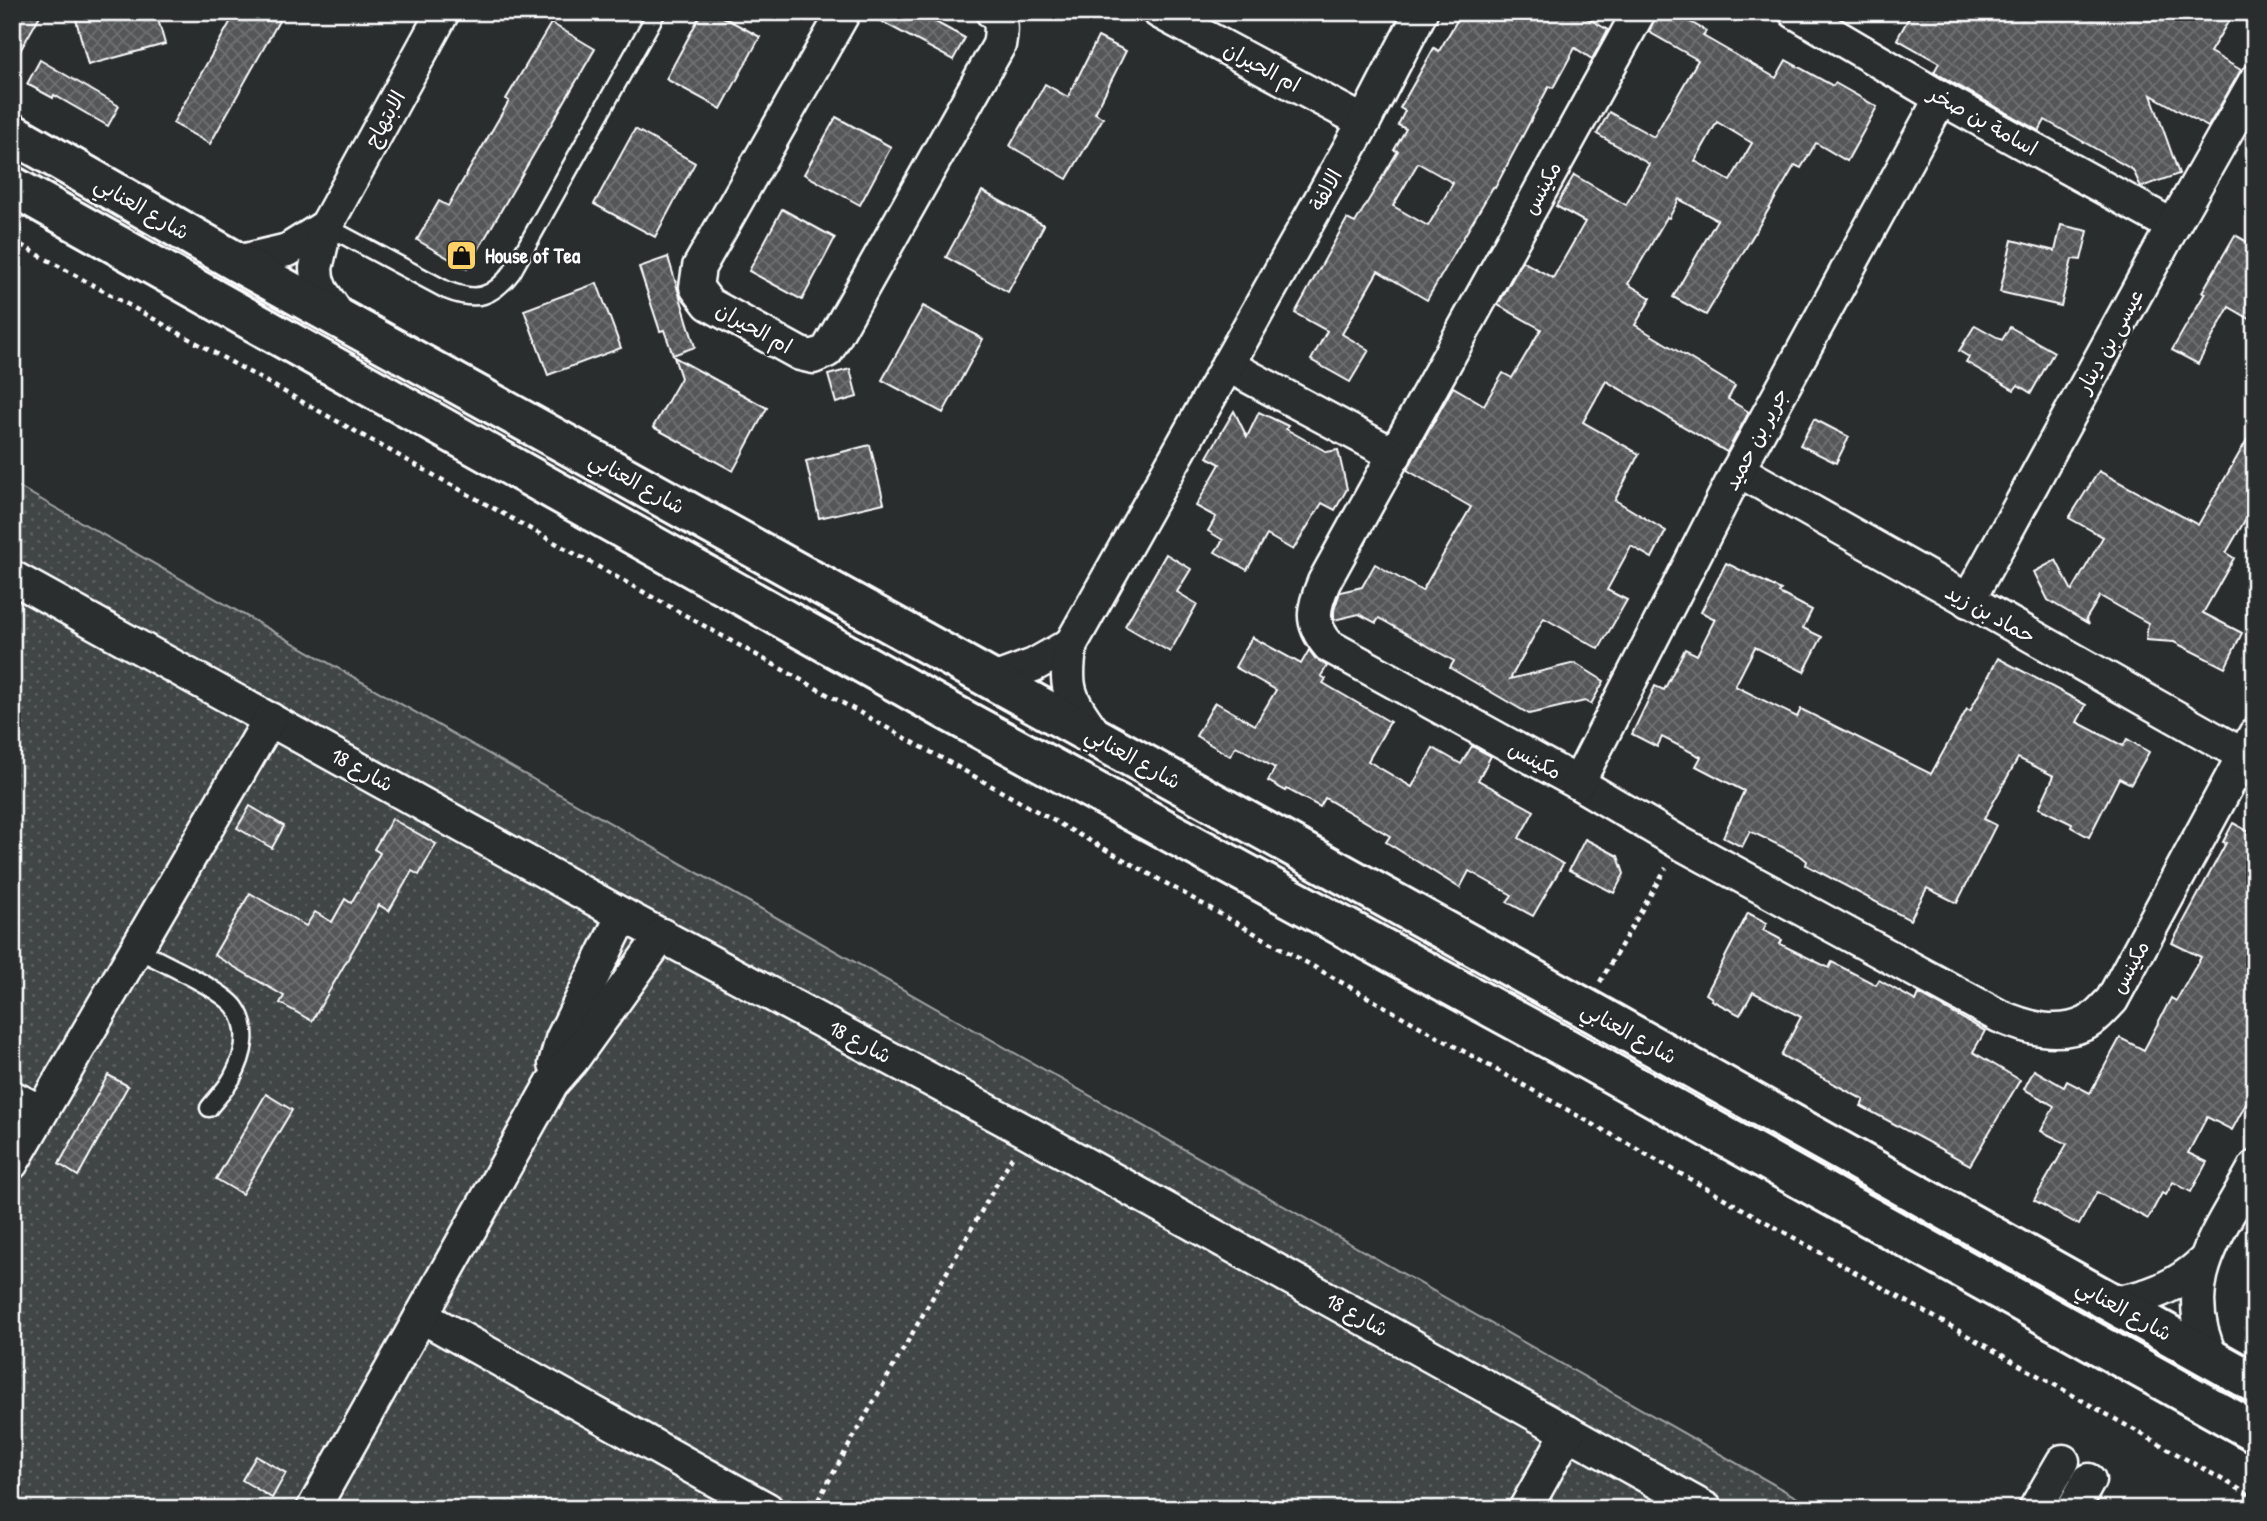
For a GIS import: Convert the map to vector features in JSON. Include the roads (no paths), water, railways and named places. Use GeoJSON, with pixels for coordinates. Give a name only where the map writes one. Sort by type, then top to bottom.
{"type":"FeatureCollection","features":[{"type":"Feature","properties":{"kind":"street","name":"الابتهاج"},"geometry":{"type":"LineString","coordinates":[[341,319],[321,290],[317,279],[316,268],[326,226],[443,12]]}},
{"type":"Feature","properties":{"kind":"street","name":"ام الحيران"},"geometry":{"type":"LineString","coordinates":[[844,12],[699,267],[696,287],[709,304],[800,354],[813,357],[827,351],[999,45],[1002,29],[992,12]]}},
{"type":"Feature","properties":{"kind":"street","name":"ام الحيران"},"geometry":{"type":"LineString","coordinates":[[1159,12],[1364,122]]}},
{"type":"Feature","properties":{"kind":"street","name":"الالفة"},"geometry":{"type":"LineString","coordinates":[[1098,739],[1077,710],[1068,688],[1067,666],[1071,643],[1364,122],[1421,12]]}},
{"type":"Feature","properties":{"kind":"street","name":"مكينس"},"geometry":{"type":"LineString","coordinates":[[1639,12],[1317,600],[1314,616],[1318,634],[1329,646],[1681,843],[1999,1016],[2025,1027],[2057,1030],[2088,1022],[2112,1000],[2249,745]]}},
{"type":"Feature","properties":{"kind":"street","name":"اسامة بن صخر"},"geometry":{"type":"LineString","coordinates":[[1795,12],[1941,98],[2173,226]]}},
{"type":"Feature","properties":{"kind":"street","name":"عيسى بن دينار"},"geometry":{"type":"LineString","coordinates":[[1968,601],[2255,81]]}},
{"type":"Feature","properties":{"kind":"street","name":"جرير بن حميد"},"geometry":{"type":"LineString","coordinates":[[1578,783],[1738,470],[1941,98]]}},
{"type":"Feature","properties":{"kind":"street","name":"شارع العنابي"},"geometry":{"type":"LineString","coordinates":[[12,133],[237,262],[1585,1008],[2255,1383]]}},
{"type":"Feature","properties":{"kind":"street","name":"شارع العنابي"},"geometry":{"type":"LineString","coordinates":[[12,186],[946,709],[1578,1055],[2255,1432]]}},
{"type":"Feature","properties":{"kind":"street","name":"الابتهاج"},"geometry":{"type":"LineString","coordinates":[[237,262],[288,250],[326,226]]}},
{"type":"Feature","properties":{"kind":"street"},"geometry":{"type":"LineString","coordinates":[[1227,365],[1395,455]]}},
{"type":"Feature","properties":{"kind":"street","name":"حماد بن زيد"},"geometry":{"type":"LineString","coordinates":[[1738,470],[1968,601],[2249,745]]}},
{"type":"Feature","properties":{"kind":"street","name":"شارع 18"},"geometry":{"type":"LineString","coordinates":[[12,577],[623,915],[1026,1131],[1706,1509]]}},
{"type":"Feature","properties":{"kind":"street","name":"الالفة"},"geometry":{"type":"LineString","coordinates":[[993,680],[1034,665],[1071,643]]}},
{"type":"Feature","properties":{"kind":"street"},"geometry":{"type":"LineString","coordinates":[[12,1163],[270,719]]}},
{"type":"Feature","properties":{"kind":"street"},"geometry":{"type":"LineString","coordinates":[[552,1083],[562,1039],[623,915]]}},
{"type":"Feature","properties":{"kind":"street"},"geometry":{"type":"LineString","coordinates":[[313,1509],[552,1083],[573,1059],[662,935]]}},
{"type":"Feature","properties":{"kind":"street"},"geometry":{"type":"LineString","coordinates":[[12,1097],[41,1112]]}},
{"type":"Feature","properties":{"kind":"street"},"geometry":{"type":"LineString","coordinates":[[2213,1360],[2201,1332],[2196,1302],[2203,1262],[2255,1167]]}},
{"type":"Feature","properties":{"kind":"street"},"geometry":{"type":"LineString","coordinates":[[2112,1303],[2152,1295],[2171,1287],[2203,1262]]}},
{"type":"Feature","properties":{"kind":"street"},"geometry":{"type":"LineString","coordinates":[[421,1316],[767,1509]]}},
{"type":"Feature","properties":{"kind":"street"},"geometry":{"type":"LineString","coordinates":[[1525,1509],[1568,1432]]}},
{"type":"Feature","properties":{"kind":"street"},"geometry":{"type":"LineString","coordinates":[[2035,1509],[2063,1461]]}},
{"type":"Feature","properties":{"kind":"street"},"geometry":{"type":"LineString","coordinates":[[2073,1509],[2089,1480]]}},
{"type":"Feature","properties":{"kind":"lane"},"geometry":{"type":"LineString","coordinates":[[326,226],[464,297],[483,296],[500,287],[512,272],[657,12]]}},
{"type":"Feature","properties":{"kind":"lane"},"geometry":{"type":"LineString","coordinates":[[137,949],[209,988],[234,1007],[240,1018],[245,1030],[243,1052],[231,1080],[209,1108]]}},
{"type":"Feature","properties":{"kind":"place","name":"House of Tea"},"geometry":{"type":"Point","coordinates":[462,256]}}]}
